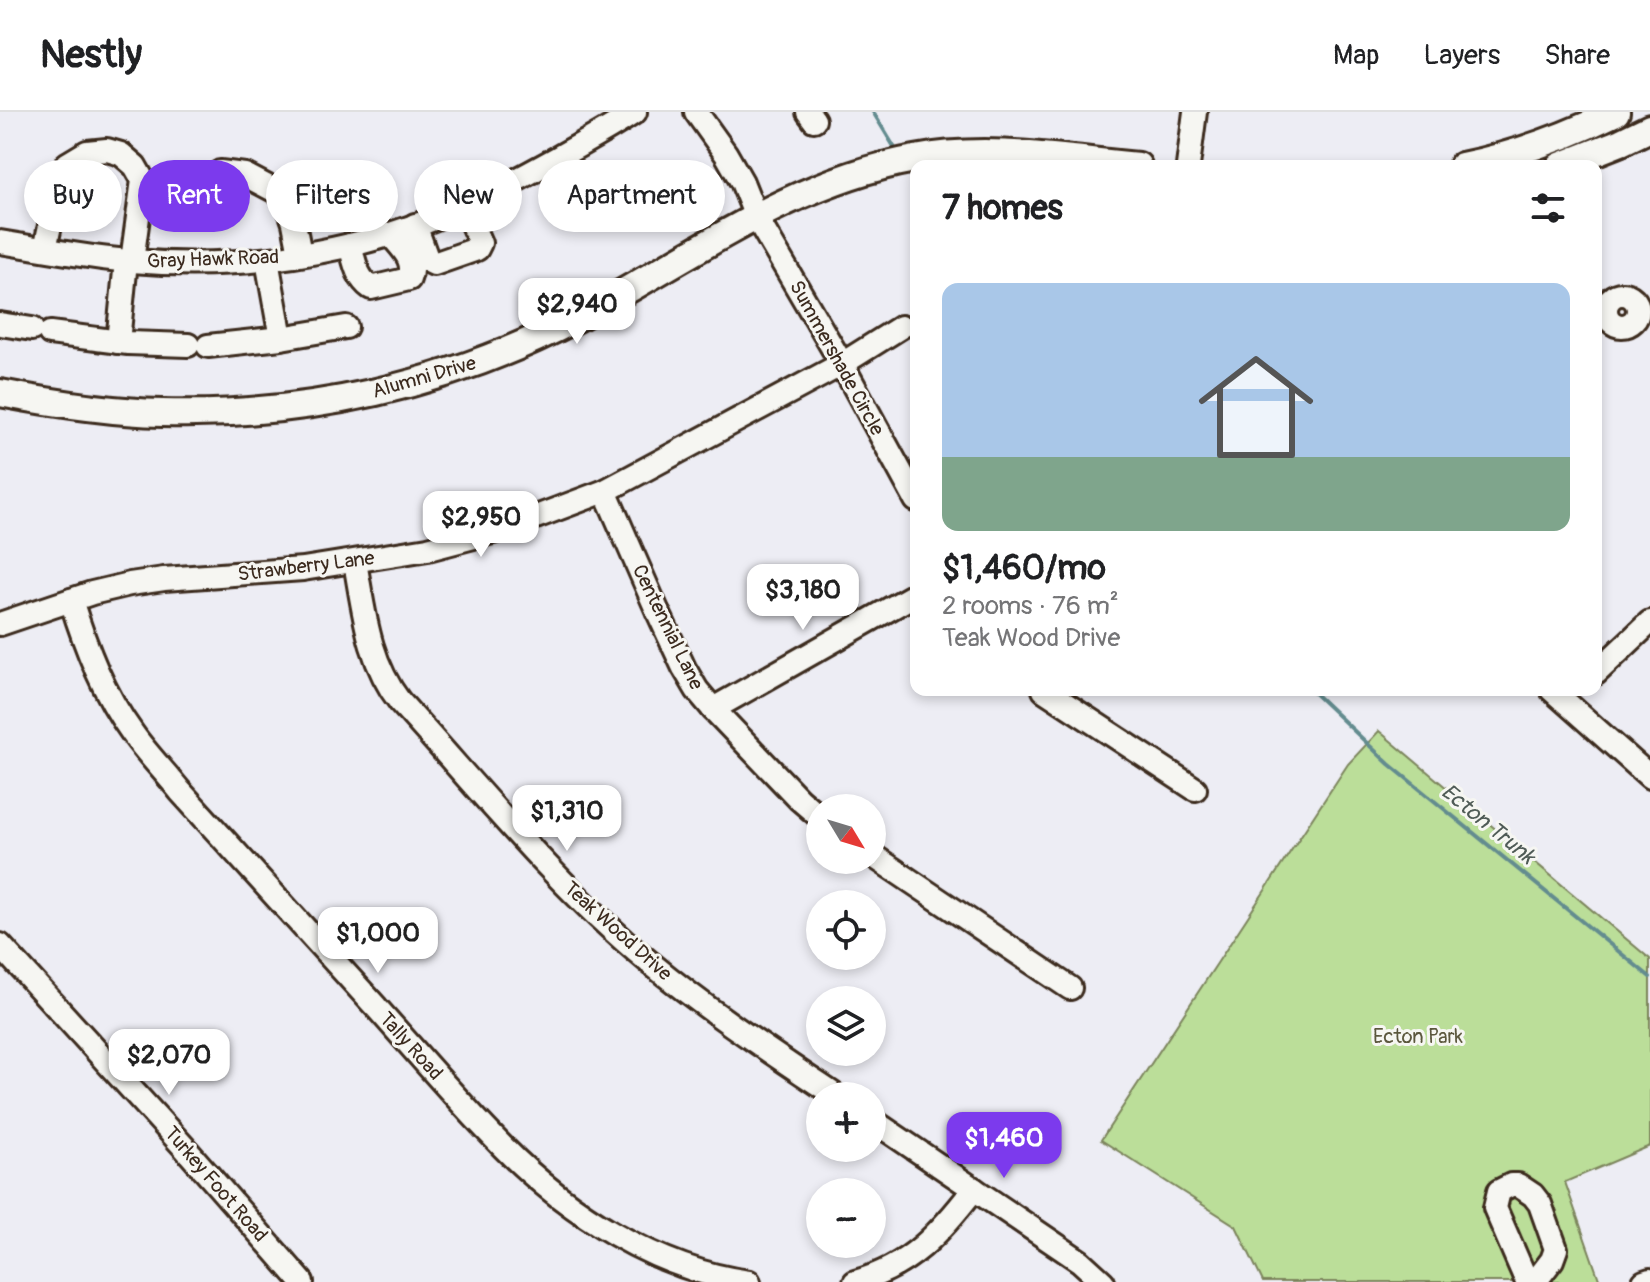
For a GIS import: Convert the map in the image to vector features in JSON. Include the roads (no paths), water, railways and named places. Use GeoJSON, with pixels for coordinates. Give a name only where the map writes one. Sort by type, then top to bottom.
{"type":"FeatureCollection","features":[{"type":"Feature","properties":{"kind":"main road"},"geometry":{"type":"LineString","coordinates":[[1484,160],[1528,148],[1585,122],[1616,112]]}},
{"type":"Feature","properties":{"kind":"main road"},"geometry":{"type":"LineString","coordinates":[[1644,112],[1650,117]]}},
{"type":"Feature","properties":{"kind":"main road"},"geometry":{"type":"LineString","coordinates":[[1575,160],[1650,128]]}},
{"type":"Feature","properties":{"kind":"main road","name":"Alumni Drive"},"geometry":{"type":"LineString","coordinates":[[912,160],[936,155],[995,153],[1072,160]]}},
{"type":"Feature","properties":{"kind":"main road","name":"Alumni Drive"},"geometry":{"type":"LineString","coordinates":[[0,393],[116,410],[189,413],[275,409],[365,395],[416,382],[476,363],[530,341],[756,217],[827,183],[868,169],[910,160]]}},
{"type":"Feature","properties":{"kind":"street","name":"Gray Hawk Road"},"geometry":{"type":"LineString","coordinates":[[522,177],[635,112]]}},
{"type":"Feature","properties":{"kind":"street"},"geometry":{"type":"LineString","coordinates":[[696,112],[726,154],[742,182],[756,217]]}},
{"type":"Feature","properties":{"kind":"street"},"geometry":{"type":"LineString","coordinates":[[1189,160],[1195,112]]}},
{"type":"Feature","properties":{"kind":"street"},"geometry":{"type":"LineString","coordinates":[[45,249],[58,188],[67,164],[87,152],[107,150],[121,154],[135,166],[143,180],[118,342]]}},
{"type":"Feature","properties":{"kind":"street"},"geometry":{"type":"LineString","coordinates":[[250,178],[285,196],[300,254]]}},
{"type":"Feature","properties":{"kind":"street","name":"Summershade Circle"},"geometry":{"type":"LineString","coordinates":[[756,217],[842,364],[910,489]]}},
{"type":"Feature","properties":{"kind":"street","name":"Gray Hawk Road"},"geometry":{"type":"LineString","coordinates":[[0,242],[129,261],[202,263],[267,260],[350,245],[414,225]]}},
{"type":"Feature","properties":{"kind":"street"},"geometry":{"type":"LineString","coordinates":[[418,232],[428,261],[434,264],[477,249],[480,243],[475,232]]}},
{"type":"Feature","properties":{"kind":"street"},"geometry":{"type":"LineString","coordinates":[[350,245],[358,275],[371,288],[409,279],[412,272],[410,259],[390,234]]}},
{"type":"Feature","properties":{"kind":"street"},"geometry":{"type":"LineString","coordinates":[[267,260],[281,338]]}},
{"type":"Feature","properties":{"kind":"street"},"geometry":{"type":"LineString","coordinates":[[0,324],[118,342],[198,346],[281,338],[346,327]]}},
{"type":"Feature","properties":{"kind":"street","name":"Strawberry Lane"},"geometry":{"type":"LineString","coordinates":[[0,624],[92,593],[141,582],[271,573],[355,562],[428,549],[504,529],[605,491],[842,364],[901,327]]}},
{"type":"Feature","properties":{"kind":"street","name":"Centennial Lane"},"geometry":{"type":"LineString","coordinates":[[605,491],[657,610],[697,690],[806,805]]}},
{"type":"Feature","properties":{"kind":"street","name":"Teak Wood Drive"},"geometry":{"type":"LineString","coordinates":[[355,562],[376,662],[391,691],[410,714],[550,868],[646,960],[728,1023],[815,1082]]}},
{"type":"Feature","properties":{"kind":"street"},"geometry":{"type":"LineString","coordinates":[[713,709],[910,597]]}},
{"type":"Feature","properties":{"kind":"street","name":"Tally Road"},"geometry":{"type":"LineString","coordinates":[[71,600],[95,667],[133,735],[503,1148],[570,1205],[625,1240],[684,1266],[749,1282]]}},
{"type":"Feature","properties":{"kind":"street"},"geometry":{"type":"LineString","coordinates":[[1602,667],[1650,622]]}},
{"type":"Feature","properties":{"kind":"street"},"geometry":{"type":"LineString","coordinates":[[1053,696],[1195,789]]}},
{"type":"Feature","properties":{"kind":"street"},"geometry":{"type":"LineString","coordinates":[[1568,696],[1650,777]]}},
{"type":"Feature","properties":{"kind":"street"},"geometry":{"type":"LineString","coordinates":[[886,864],[1070,988]]}},
{"type":"Feature","properties":{"kind":"street","name":"Turkey Foot Road"},"geometry":{"type":"LineString","coordinates":[[0,945],[302,1282]]}},
{"type":"Feature","properties":{"kind":"street"},"geometry":{"type":"LineString","coordinates":[[886,1129],[1080,1261],[1103,1282]]}},
{"type":"Feature","properties":{"kind":"street"},"geometry":{"type":"LineString","coordinates":[[1527,1282],[1495,1208],[1499,1191],[1511,1185],[1518,1185],[1540,1204],[1556,1249],[1552,1260],[1535,1282]]}},
{"type":"Feature","properties":{"kind":"street"},"geometry":{"type":"LineString","coordinates":[[855,1282],[874,1277],[913,1255],[934,1237],[974,1189]]}},
{"type":"Feature","properties":{"kind":"street"},"geometry":{"type":"LineString","coordinates":[[1644,1282],[1650,1280]]}},
{"type":"Feature","properties":{"kind":"waterway","name":"Ecton Trunk"},"geometry":{"type":"LineString","coordinates":[[873,112],[896,150]]}},
{"type":"Feature","properties":{"kind":"waterway","name":"Ecton Trunk"},"geometry":{"type":"LineString","coordinates":[[1317,696],[1389,764],[1650,977]]}},
{"type":"Feature","properties":{"kind":"park label","name":"Ecton Park"},"geometry":{"type":"Point","coordinates":[1418,1036]}}]}
